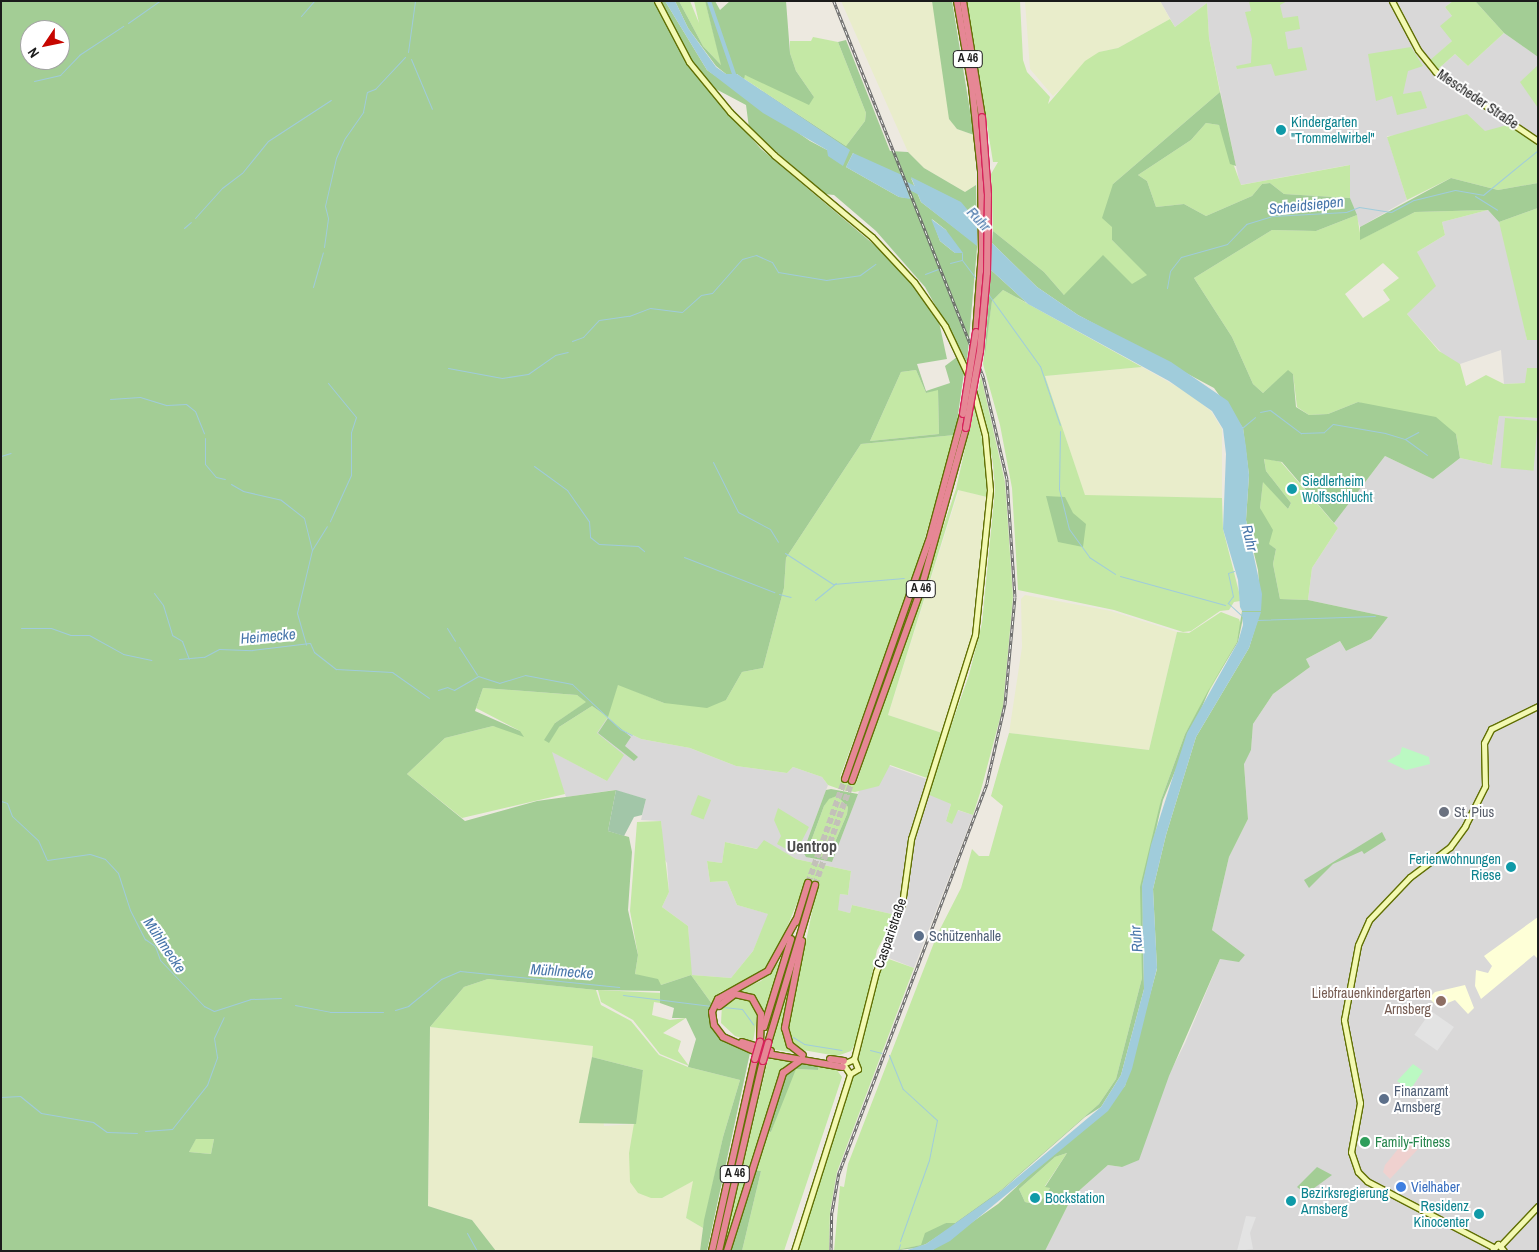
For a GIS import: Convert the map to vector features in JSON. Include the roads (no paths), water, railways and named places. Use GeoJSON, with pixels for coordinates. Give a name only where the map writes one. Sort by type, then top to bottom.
{"type":"FeatureCollection","features":[{"type":"Feature","properties":{"kind":"highway","name":"A 46"},"geometry":{"type":"LineString","coordinates":[[957,1],[980,118],[982,198],[981,279],[963,414],[929,541],[848,780],[921,589],[966,428],[980,351],[987,273],[988,195],[980,118],[963,1]]}},
{"type":"Feature","properties":{"kind":"highway","name":"A 46"},"geometry":{"type":"LineString","coordinates":[[712,1251],[755,1059],[796,920],[812,884],[808,905],[763,1061],[719,1251]]}},
{"type":"Feature","properties":{"kind":"highway"},"geometry":{"type":"LineString","coordinates":[[803,1057],[790,1045],[785,1028],[808,905]]}},
{"type":"Feature","properties":{"kind":"highway"},"geometry":{"type":"LineString","coordinates":[[796,920],[772,966],[756,980],[721,996],[712,1017],[719,1033],[739,1045],[766,1054],[803,1057]]}},
{"type":"Feature","properties":{"kind":"highway"},"geometry":{"type":"LineString","coordinates":[[760,1042],[762,1021],[756,1002],[740,993],[724,999],[717,1020],[728,1035],[761,1048],[844,1064]]}},
{"type":"Feature","properties":{"kind":"highway"},"geometry":{"type":"LineString","coordinates":[[727,1251],[783,1073],[803,1057]]}},
{"type":"Feature","properties":{"kind":"main road","name":"Casparistraße"},"geometry":{"type":"LineString","coordinates":[[657,1],[689,62],[730,112],[774,155],[872,237],[914,282],[945,326],[971,383],[989,464],[982,583],[975,635],[909,847],[902,904],[878,965],[854,1059],[858,1069],[850,1074]]}},
{"type":"Feature","properties":{"kind":"main road","name":"Mescheder Straße"},"geometry":{"type":"LineString","coordinates":[[1392,1],[1418,50],[1436,72],[1538,141]]}},
{"type":"Feature","properties":{"kind":"main road"},"geometry":{"type":"LineString","coordinates":[[1538,706],[1491,729],[1484,743],[1485,786],[1465,826],[1450,847],[1410,876],[1369,920],[1358,945],[1344,1020],[1360,1103],[1351,1152],[1358,1172],[1367,1181],[1493,1249],[1502,1248],[1538,1206]]}},
{"type":"Feature","properties":{"kind":"main road"},"geometry":{"type":"LineString","coordinates":[[794,1251],[850,1074],[844,1064],[854,1059]]}},
{"type":"Feature","properties":{"kind":"water"},"geometry":{"type":"Polygon","coordinates":[[[665,1],[675,1],[688,28],[716,67],[726,74],[737,74],[850,150],[843,166],[828,156],[827,150],[763,113],[707,70],[665,1]]]}},
{"type":"Feature","properties":{"kind":"water"},"geometry":{"type":"Polygon","coordinates":[[[853,153],[902,175],[910,199],[899,197],[846,167],[853,153]]]}},
{"type":"Feature","properties":{"kind":"water"},"geometry":{"type":"Polygon","coordinates":[[[911,177],[961,202],[977,221],[977,246],[921,202],[911,177]]]}},
{"type":"Feature","properties":{"kind":"water"},"geometry":{"type":"Polygon","coordinates":[[[931,219],[946,230],[963,253],[955,253],[940,241],[931,219]]]}},
{"type":"Feature","properties":{"kind":"water"},"geometry":{"type":"Polygon","coordinates":[[[992,243],[1037,287],[1078,315],[1171,362],[1228,401],[1243,428],[1246,447],[1249,475],[1246,520],[1262,594],[1261,611],[1242,611],[1240,607],[1238,580],[1223,529],[1226,454],[1223,429],[1212,411],[1169,381],[1028,304],[991,270],[992,243]]]}},
{"type":"Feature","properties":{"kind":"water"},"geometry":{"type":"Polygon","coordinates":[[[1242,612],[1261,612],[1249,648],[1196,737],[1166,835],[1153,889],[1157,968],[1132,1069],[1125,1086],[1108,1111],[950,1241],[931,1251],[904,1251],[926,1244],[1001,1191],[1101,1107],[1121,1075],[1144,989],[1142,886],[1151,845],[1187,733],[1238,642],[1243,625],[1242,612]]]}},
{"type":"Feature","properties":{"kind":"waterway"},"geometry":{"type":"LineString","coordinates":[[128,23],[160,1]]}},
{"type":"Feature","properties":{"kind":"waterway"},"geometry":{"type":"LineString","coordinates":[[301,16],[314,1]]}},
{"type":"Feature","properties":{"kind":"waterway"},"geometry":{"type":"LineString","coordinates":[[408,52],[415,1]]}},
{"type":"Feature","properties":{"kind":"waterway"},"geometry":{"type":"LineString","coordinates":[[709,1],[735,77]]}},
{"type":"Feature","properties":{"kind":"waterway"},"geometry":{"type":"LineString","coordinates":[[34,81],[60,75],[79,55],[123,26]]}},
{"type":"Feature","properties":{"kind":"waterway"},"geometry":{"type":"LineString","coordinates":[[324,247],[328,218],[325,206],[336,158],[345,138],[363,112],[367,92],[375,89],[405,57]]}},
{"type":"Feature","properties":{"kind":"waterway"},"geometry":{"type":"LineString","coordinates":[[411,59],[432,109]]}},
{"type":"Feature","properties":{"kind":"waterway"},"geometry":{"type":"LineString","coordinates":[[195,218],[222,188],[242,173],[268,141],[331,100]]}},
{"type":"Feature","properties":{"kind":"waterway","name":"Scheidsiepen"},"geometry":{"type":"LineString","coordinates":[[1167,288],[1170,271],[1181,257],[1227,244],[1246,224],[1272,216],[1346,212],[1359,207],[1391,212],[1414,200],[1455,190],[1483,195],[1538,150]]}},
{"type":"Feature","properties":{"kind":"waterway","name":"Ruhr"},"geometry":{"type":"LineString","coordinates":[[899,181],[923,194]]}},
{"type":"Feature","properties":{"kind":"waterway"},"geometry":{"type":"LineString","coordinates":[[1475,196],[1497,210]]}},
{"type":"Feature","properties":{"kind":"waterway"},"geometry":{"type":"LineString","coordinates":[[184,228],[191,222]]}},
{"type":"Feature","properties":{"kind":"waterway"},"geometry":{"type":"LineString","coordinates":[[313,287],[323,252]]}},
{"type":"Feature","properties":{"kind":"waterway"},"geometry":{"type":"LineString","coordinates":[[950,263],[962,260],[962,253]]}},
{"type":"Feature","properties":{"kind":"waterway"},"geometry":{"type":"LineString","coordinates":[[572,341],[583,337],[599,320],[629,316],[650,308],[682,312],[701,295],[712,293],[742,259],[756,255],[772,262],[778,272],[826,280],[860,275],[875,264]]}},
{"type":"Feature","properties":{"kind":"waterway"},"geometry":{"type":"LineString","coordinates":[[962,260],[978,281]]}},
{"type":"Feature","properties":{"kind":"waterway"},"geometry":{"type":"LineString","coordinates":[[925,274],[938,269]]}},
{"type":"Feature","properties":{"kind":"waterway"},"geometry":{"type":"LineString","coordinates":[[988,294],[1040,366],[1060,425]]}},
{"type":"Feature","properties":{"kind":"waterway"},"geometry":{"type":"LineString","coordinates":[[448,368],[502,378],[528,374],[555,355],[568,352]]}},
{"type":"Feature","properties":{"kind":"waterway"},"geometry":{"type":"LineString","coordinates":[[328,383],[356,417],[351,432],[351,475],[330,521]]}},
{"type":"Feature","properties":{"kind":"waterway"},"geometry":{"type":"LineString","coordinates":[[110,399],[140,397],[167,405],[186,404],[195,411],[204,433]]}},
{"type":"Feature","properties":{"kind":"waterway"},"geometry":{"type":"LineString","coordinates":[[1260,412],[1270,410],[1301,433],[1324,432],[1333,424],[1385,433],[1405,439],[1427,455]]}},
{"type":"Feature","properties":{"kind":"waterway"},"geometry":{"type":"LineString","coordinates":[[1242,428],[1255,417]]}},
{"type":"Feature","properties":{"kind":"waterway"},"geometry":{"type":"LineString","coordinates":[[1060,431],[1059,489],[1069,529],[1089,557],[1115,574]]}},
{"type":"Feature","properties":{"kind":"waterway"},"geometry":{"type":"LineString","coordinates":[[1405,439],[1418,432]]}},
{"type":"Feature","properties":{"kind":"waterway"},"geometry":{"type":"LineString","coordinates":[[205,438],[205,464],[216,477],[225,479]]}},
{"type":"Feature","properties":{"kind":"waterway"},"geometry":{"type":"LineString","coordinates":[[1,456],[11,453]]}},
{"type":"Feature","properties":{"kind":"waterway"},"geometry":{"type":"LineString","coordinates":[[713,462],[738,512],[770,529],[778,542]]}},
{"type":"Feature","properties":{"kind":"waterway"},"geometry":{"type":"LineString","coordinates":[[534,466],[567,490],[589,521],[590,537],[599,544],[638,546],[644,551]]}},
{"type":"Feature","properties":{"kind":"waterway"},"geometry":{"type":"LineString","coordinates":[[231,484],[243,491],[281,500],[304,518],[312,550],[297,613],[306,645]]}},
{"type":"Feature","properties":{"kind":"waterway"},"geometry":{"type":"LineString","coordinates":[[312,550],[327,526]]}},
{"type":"Feature","properties":{"kind":"waterway"},"geometry":{"type":"LineString","coordinates":[[785,553],[833,584],[904,578]]}},
{"type":"Feature","properties":{"kind":"waterway"},"geometry":{"type":"LineString","coordinates":[[684,557],[774,592]]}},
{"type":"Feature","properties":{"kind":"waterway"},"geometry":{"type":"LineString","coordinates":[[1234,571],[1228,573],[1233,596],[1228,603],[1242,616]]}},
{"type":"Feature","properties":{"kind":"waterway"},"geometry":{"type":"LineString","coordinates":[[1120,576],[1225,605]]}},
{"type":"Feature","properties":{"kind":"waterway"},"geometry":{"type":"LineString","coordinates":[[815,600],[836,583]]}},
{"type":"Feature","properties":{"kind":"waterway"},"geometry":{"type":"LineString","coordinates":[[154,593],[163,605],[172,635],[182,641],[189,659]]}},
{"type":"Feature","properties":{"kind":"waterway"},"geometry":{"type":"LineString","coordinates":[[779,594],[791,597]]}},
{"type":"Feature","properties":{"kind":"waterway"},"geometry":{"type":"LineString","coordinates":[[1257,620],[1375,616]]}},
{"type":"Feature","properties":{"kind":"waterway","name":"Heimecke"},"geometry":{"type":"LineString","coordinates":[[21,628],[51,628],[70,635],[89,635],[123,654],[151,660]]}},
{"type":"Feature","properties":{"kind":"waterway","name":"Heimecke"},"geometry":{"type":"LineString","coordinates":[[447,628],[455,641]]}},
{"type":"Feature","properties":{"kind":"waterway","name":"Heimecke"},"geometry":{"type":"LineString","coordinates":[[179,659],[204,657],[219,649],[252,650],[310,643],[314,652],[336,669],[392,672],[429,698]]}},
{"type":"Feature","properties":{"kind":"waterway","name":"Heimecke"},"geometry":{"type":"LineString","coordinates":[[459,647],[477,675]]}},
{"type":"Feature","properties":{"kind":"waterway","name":"Heimecke"},"geometry":{"type":"LineString","coordinates":[[438,690],[447,687],[454,690],[478,676],[499,683],[525,675],[572,684],[620,729],[632,735]]}},
{"type":"Feature","properties":{"kind":"waterway","name":"Mühlmecke"},"geometry":{"type":"LineString","coordinates":[[1,801],[7,803],[12,816],[38,840],[47,860],[90,854],[105,859],[118,873],[130,910],[145,939],[155,946],[160,960],[204,1006],[214,1011],[250,999],[281,998]]}},
{"type":"Feature","properties":{"kind":"waterway","name":"Mühlmecke"},"geometry":{"type":"LineString","coordinates":[[395,1010],[408,1006],[441,979],[460,971],[619,987]]}},
{"type":"Feature","properties":{"kind":"waterway","name":"Mühlmecke"},"geometry":{"type":"LineString","coordinates":[[623,995],[711,1006]]}},
{"type":"Feature","properties":{"kind":"waterway","name":"Mühlmecke"},"geometry":{"type":"LineString","coordinates":[[295,1005],[330,1012],[383,1012]]}},
{"type":"Feature","properties":{"kind":"waterway","name":"Mühlmecke"},"geometry":{"type":"LineString","coordinates":[[723,1007],[742,1009],[753,1024]]}},
{"type":"Feature","properties":{"kind":"waterway"},"geometry":{"type":"LineString","coordinates":[[145,1131],[172,1129],[207,1085],[217,1057],[214,1038],[224,1017]]}},
{"type":"Feature","properties":{"kind":"waterway","name":"Mühlmecke"},"geometry":{"type":"LineString","coordinates":[[793,1037],[804,1044],[842,1050]]}},
{"type":"Feature","properties":{"kind":"waterway","name":"Mühlmecke"},"geometry":{"type":"LineString","coordinates":[[870,1050],[882,1053]]}},
{"type":"Feature","properties":{"kind":"waterway"},"geometry":{"type":"LineString","coordinates":[[889,1055],[903,1089],[937,1120],[929,1160],[900,1241]]}},
{"type":"Feature","properties":{"kind":"waterway"},"geometry":{"type":"LineString","coordinates":[[1,1097],[20,1096],[41,1113],[93,1122],[107,1132],[137,1133]]}},
{"type":"Feature","properties":{"kind":"waterway"},"geometry":{"type":"LineString","coordinates":[[467,1233],[477,1251]]}},
{"type":"Feature","properties":{"kind":"waterway"},"geometry":{"type":"LineString","coordinates":[[898,1251],[900,1244]]}},
{"type":"Feature","properties":{"kind":"tunnel"},"geometry":{"type":"LineString","coordinates":[[808,883],[845,779]]}},
{"type":"Feature","properties":{"kind":"tunnel"},"geometry":{"type":"LineString","coordinates":[[815,885],[852,781]]}},
{"type":"Feature","properties":{"kind":"railway"},"geometry":{"type":"LineString","coordinates":[[831,1251],[832,1212],[839,1173],[987,783],[1005,704],[1015,597],[1007,479],[983,376],[834,1]]}},
{"type":"Feature","properties":{"kind":"place","name":"Kindergarten \"Trommelwirbel\""},"geometry":{"type":"Point","coordinates":[1281,130]}},
{"type":"Feature","properties":{"kind":"place","name":"Siedlerheim Wolfsschlucht"},"geometry":{"type":"Point","coordinates":[1292,489]}},
{"type":"Feature","properties":{"kind":"place","name":"St. Pius"},"geometry":{"type":"Point","coordinates":[1444,812]}},
{"type":"Feature","properties":{"kind":"place","name":"Ferienwohnungen Riese"},"geometry":{"type":"Point","coordinates":[1511,867]}},
{"type":"Feature","properties":{"kind":"place","name":"Schützenhalle"},"geometry":{"type":"Point","coordinates":[919,936]}},
{"type":"Feature","properties":{"kind":"place","name":"Liebfrauenkindergarten Arnsberg"},"geometry":{"type":"Point","coordinates":[1441,1001]}},
{"type":"Feature","properties":{"kind":"place","name":"Finanzamt Arnsberg"},"geometry":{"type":"Point","coordinates":[1384,1099]}},
{"type":"Feature","properties":{"kind":"place","name":"Family-Fitness"},"geometry":{"type":"Point","coordinates":[1365,1142]}},
{"type":"Feature","properties":{"kind":"place","name":"Vielhaber"},"geometry":{"type":"Point","coordinates":[1401,1187]}},
{"type":"Feature","properties":{"kind":"place","name":"Bockstation"},"geometry":{"type":"Point","coordinates":[1035,1198]}},
{"type":"Feature","properties":{"kind":"place","name":"Bezirksregierung Arnsberg"},"geometry":{"type":"Point","coordinates":[1291,1201]}},
{"type":"Feature","properties":{"kind":"place","name":"Residenz Kinocenter"},"geometry":{"type":"Point","coordinates":[1479,1214]}},
{"type":"Feature","properties":{"kind":"district","name":"Uentrop"},"geometry":{"type":"Point","coordinates":[812,846]}}]}
